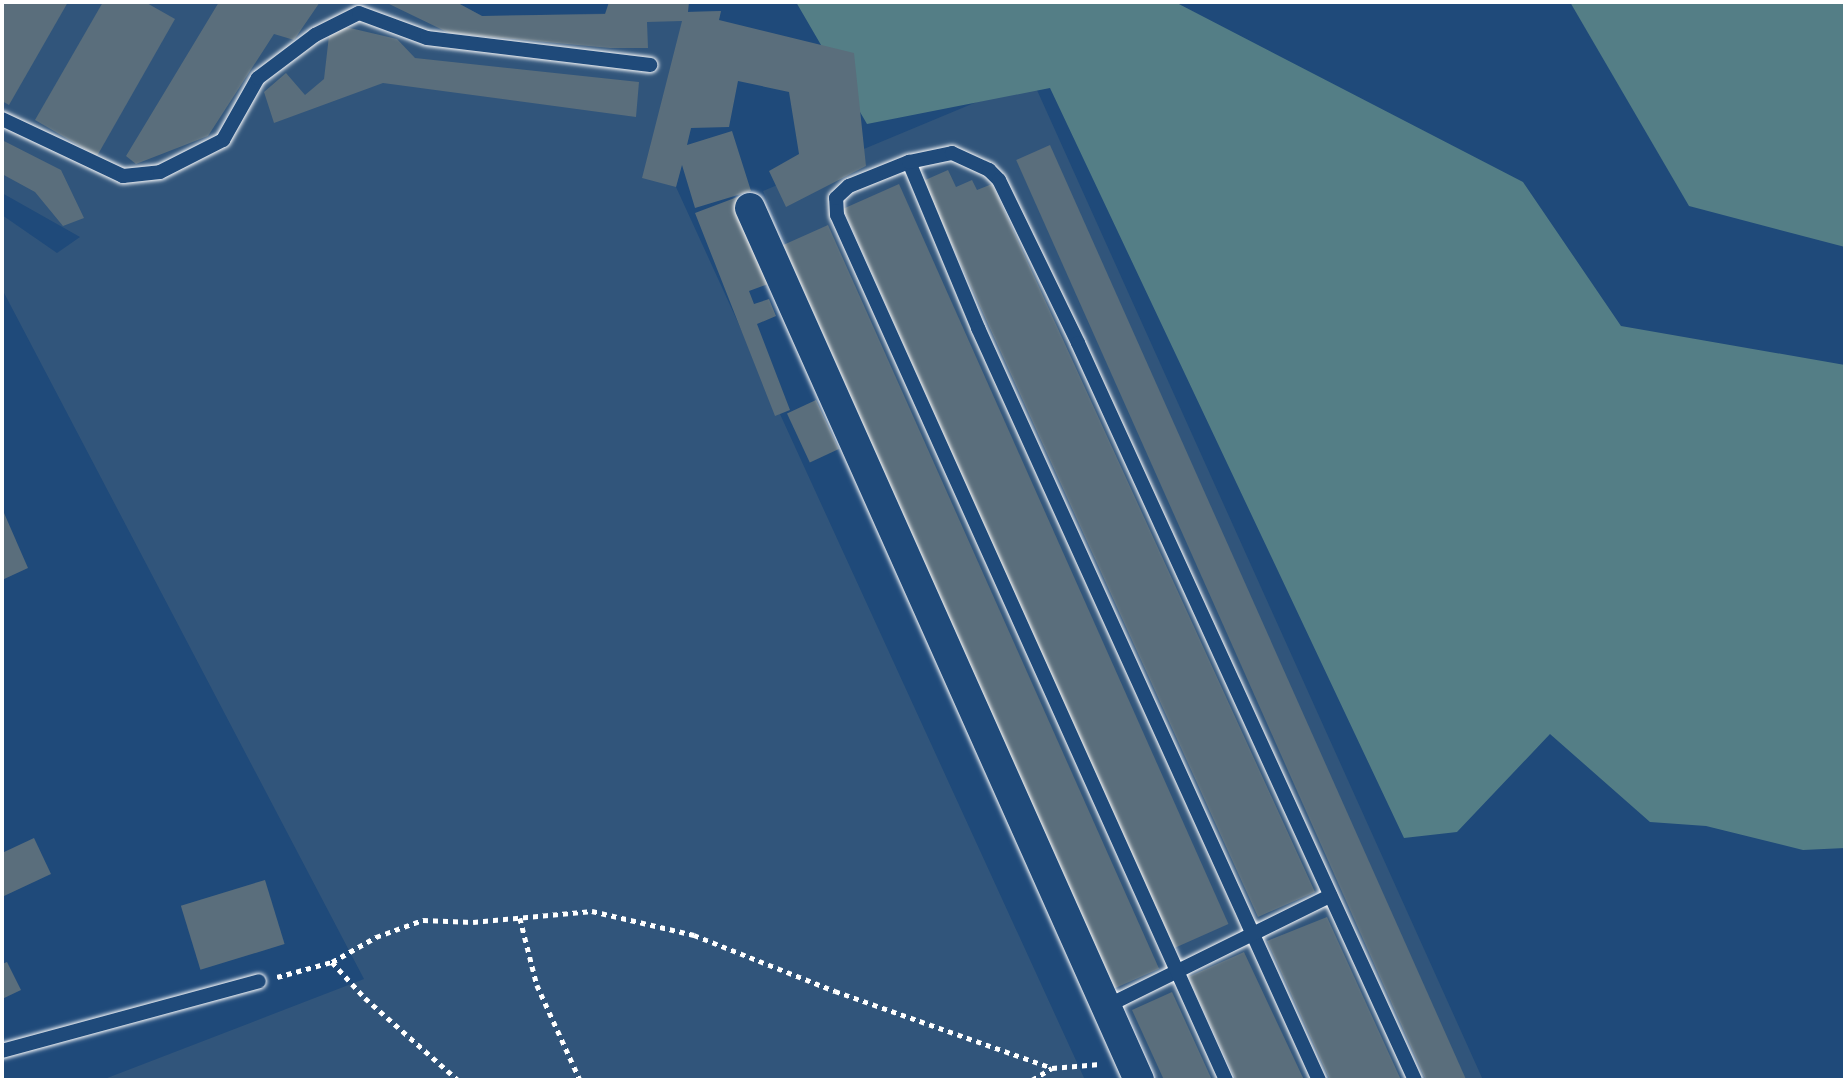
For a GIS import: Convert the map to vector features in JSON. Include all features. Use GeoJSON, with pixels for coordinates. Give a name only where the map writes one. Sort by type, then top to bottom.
{"type":"FeatureCollection","features":[{"type":"Feature","properties":{"kind":"street"},"geometry":{"type":"LineString","coordinates":[[750,208],[1135,1071]]}},
{"type":"Feature","properties":{"kind":"lane"},"geometry":{"type":"LineString","coordinates":[[2,120],[122,176],[160,172],[223,140],[258,78],[315,35],[359,13],[427,38],[650,65]]}},
{"type":"Feature","properties":{"kind":"lane"},"geometry":{"type":"LineString","coordinates":[[1226,1080],[837,215],[836,198],[849,186],[909,162],[953,153],[989,170],[999,180],[1084,356],[1415,1080]]}},
{"type":"Feature","properties":{"kind":"lane"},"geometry":{"type":"LineString","coordinates":[[909,162],[978,328],[1319,1080]]}},
{"type":"Feature","properties":{"kind":"lane"},"geometry":{"type":"LineString","coordinates":[[1107,1006],[1330,895]]}},
{"type":"Feature","properties":{"kind":"lane"},"geometry":{"type":"LineString","coordinates":[[2,1051],[259,981]]}},
{"type":"Feature","properties":{"kind":"path"},"geometry":{"type":"LineString","coordinates":[[259,981],[331,962],[376,937],[423,920],[473,922],[592,911],[694,934],[847,996],[1052,1068],[1135,1071]]}},
{"type":"Feature","properties":{"kind":"path"},"geometry":{"type":"LineString","coordinates":[[520,918],[537,985],[580,1080]]}},
{"type":"Feature","properties":{"kind":"path"},"geometry":{"type":"LineString","coordinates":[[331,962],[365,998],[458,1080]]}},
{"type":"Feature","properties":{"kind":"path"},"geometry":{"type":"LineString","coordinates":[[1032,1080],[1052,1068]]}},
{"type":"Feature","properties":{"kind":"shaded area"},"geometry":{"type":"Polygon","coordinates":[[[2,2],[456,2],[482,16],[721,11],[676,187],[1085,1080],[102,1080],[364,979],[2,289],[2,215],[57,253],[80,237],[2,193],[2,2]]]}},
{"type":"Feature","properties":{"kind":"shaded area"},"geometry":{"type":"Polygon","coordinates":[[[1032,79],[1483,1080],[1158,1080],[763,191],[1032,79]]]}},
{"type":"Feature","properties":{"kind":"green space"},"geometry":{"type":"Polygon","coordinates":[[[796,2],[1175,2],[1523,182],[1621,326],[1845,365],[1845,848],[1803,850],[1706,826],[1650,822],[1550,734],[1457,832],[1404,838],[1050,88],[867,124],[796,2]]]}},
{"type":"Feature","properties":{"kind":"green space"},"geometry":{"type":"Polygon","coordinates":[[[1570,2],[1845,2],[1845,247],[1689,206],[1570,2]]]}},
{"type":"Feature","properties":{"kind":"building"},"geometry":{"type":"Polygon","coordinates":[[[2,2],[68,2],[9,105],[2,101],[2,2]]]}},
{"type":"Feature","properties":{"kind":"building"},"geometry":{"type":"Polygon","coordinates":[[[103,2],[145,2],[175,19],[97,156],[35,120],[103,2]]]}},
{"type":"Feature","properties":{"kind":"building"},"geometry":{"type":"Polygon","coordinates":[[[219,2],[320,2],[294,40],[274,34],[208,136],[136,164],[126,156],[219,2]]]}},
{"type":"Feature","properties":{"kind":"building"},"geometry":{"type":"Polygon","coordinates":[[[385,2],[456,2],[482,16],[605,14],[609,2],[689,2],[688,12],[721,11],[719,20],[854,53],[866,166],[786,207],[769,171],[799,154],[789,92],[738,81],[729,127],[691,128],[687,145],[732,131],[751,191],[695,208],[682,165],[676,187],[642,178],[682,21],[647,22],[648,48],[610,48],[449,33],[385,2]]]}},
{"type":"Feature","properties":{"kind":"building"},"geometry":{"type":"Polygon","coordinates":[[[330,27],[350,28],[397,39],[415,58],[639,82],[636,117],[383,83],[274,123],[264,92],[286,73],[305,95],[324,79],[330,27]]]}},
{"type":"Feature","properties":{"kind":"building"},"geometry":{"type":"Polygon","coordinates":[[[2,140],[61,170],[84,218],[63,226],[35,192],[2,174],[2,140]]]}},
{"type":"Feature","properties":{"kind":"building"},"geometry":{"type":"Polygon","coordinates":[[[1050,145],[1466,1080],[1426,1080],[1016,160],[1050,145]]]}},
{"type":"Feature","properties":{"kind":"building"},"geometry":{"type":"Polygon","coordinates":[[[948,170],[956,187],[972,180],[977,190],[992,184],[1315,892],[1258,917],[923,181],[948,170]]]}},
{"type":"Feature","properties":{"kind":"building"},"geometry":{"type":"Polygon","coordinates":[[[899,184],[1228,924],[1173,949],[843,209],[899,184]]]}},
{"type":"Feature","properties":{"kind":"building"},"geometry":{"type":"Polygon","coordinates":[[[740,196],[774,282],[749,291],[754,304],[769,299],[776,316],[757,324],[790,410],[775,416],[695,213],[740,196]]]}},
{"type":"Feature","properties":{"kind":"building"},"geometry":{"type":"Polygon","coordinates":[[[828,225],[1159,969],[1114,989],[783,245],[828,225]]]}},
{"type":"Feature","properties":{"kind":"building"},"geometry":{"type":"Polygon","coordinates":[[[816,400],[839,449],[810,462],[787,414],[816,400]]]}},
{"type":"Feature","properties":{"kind":"building"},"geometry":{"type":"Polygon","coordinates":[[[4,513],[28,568],[2,580],[2,514],[4,513]]]}},
{"type":"Feature","properties":{"kind":"building"},"geometry":{"type":"Polygon","coordinates":[[[34,838],[51,874],[4,896],[2,853],[34,838]]]}},
{"type":"Feature","properties":{"kind":"building"},"geometry":{"type":"Polygon","coordinates":[[[265,880],[285,944],[200,970],[181,906],[265,880]]]}},
{"type":"Feature","properties":{"kind":"building"},"geometry":{"type":"Polygon","coordinates":[[[1327,917],[1401,1080],[1330,1080],[1267,941],[1327,917]]]}},
{"type":"Feature","properties":{"kind":"building"},"geometry":{"type":"Polygon","coordinates":[[[1244,952],[1304,1080],[1236,1080],[1188,977],[1244,952]]]}},
{"type":"Feature","properties":{"kind":"building"},"geometry":{"type":"Polygon","coordinates":[[[7,962],[21,990],[2,999],[2,964],[7,962]]]}},
{"type":"Feature","properties":{"kind":"building"},"geometry":{"type":"Polygon","coordinates":[[[1172,992],[1212,1080],[1164,1080],[1132,1010],[1172,992]]]}}]}
